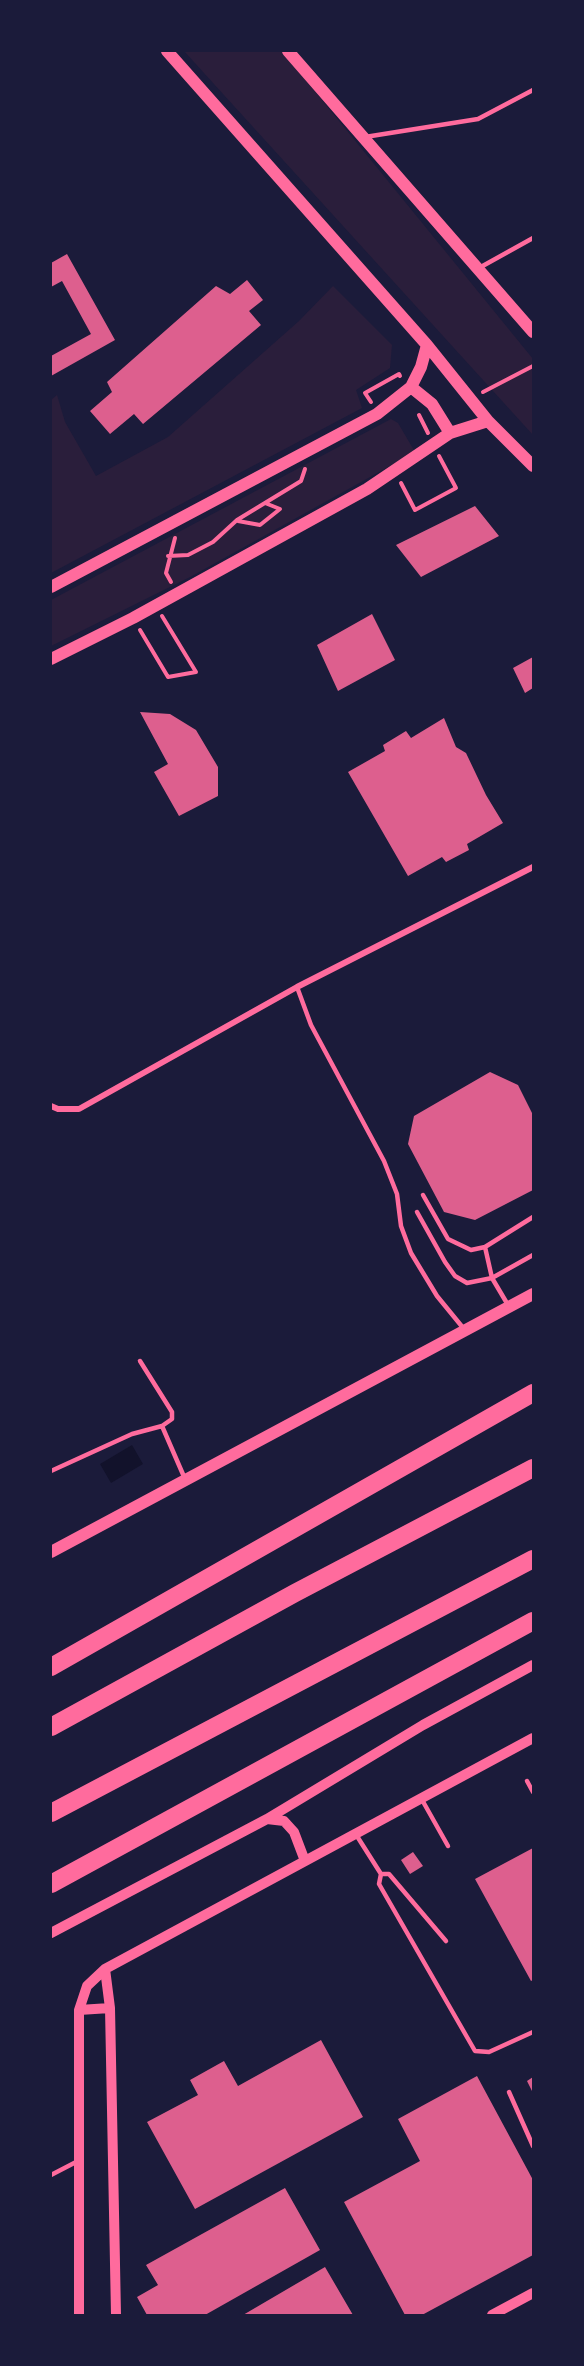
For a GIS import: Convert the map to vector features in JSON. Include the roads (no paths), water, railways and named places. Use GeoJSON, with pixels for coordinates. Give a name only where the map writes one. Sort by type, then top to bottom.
{"type":"FeatureCollection","features":[{"type":"Feature","properties":{"kind":"highway"},"geometry":{"type":"LineString","coordinates":[[51,1667],[533,1394]]}},
{"type":"Feature","properties":{"kind":"highway"},"geometry":{"type":"LineString","coordinates":[[51,1727],[295,1593],[533,1468]]}},
{"type":"Feature","properties":{"kind":"highway"},"geometry":{"type":"LineString","coordinates":[[51,1813],[533,1559]]}},
{"type":"Feature","properties":{"kind":"highway"},"geometry":{"type":"LineString","coordinates":[[51,1884],[533,1621]]}},
{"type":"Feature","properties":{"kind":"main road"},"geometry":{"type":"LineString","coordinates":[[167,51],[427,345],[488,421],[533,466]]}},
{"type":"Feature","properties":{"kind":"main road"},"geometry":{"type":"LineString","coordinates":[[288,51],[533,332]]}},
{"type":"Feature","properties":{"kind":"main road"},"geometry":{"type":"LineString","coordinates":[[51,587],[377,414],[411,387],[421,367],[427,345]]}},
{"type":"Feature","properties":{"kind":"main road"},"geometry":{"type":"LineString","coordinates":[[411,387],[432,404],[450,434]]}},
{"type":"Feature","properties":{"kind":"main road"},"geometry":{"type":"LineString","coordinates":[[51,658],[133,618],[395,472],[450,434],[488,421]]}},
{"type":"Feature","properties":{"kind":"main road"},"geometry":{"type":"LineString","coordinates":[[51,1552],[533,1294]]}},
{"type":"Feature","properties":{"kind":"street"},"geometry":{"type":"LineString","coordinates":[[51,1106],[58,1109],[79,1109],[297,987],[533,867]]}},
{"type":"Feature","properties":{"kind":"street"},"geometry":{"type":"LineString","coordinates":[[51,1933],[267,1819],[423,1725],[533,1665]]}},
{"type":"Feature","properties":{"kind":"street"},"geometry":{"type":"LineString","coordinates":[[79,2315],[79,2010],[87,1986],[105,1969],[355,1832],[533,1738]]}},
{"type":"Feature","properties":{"kind":"street"},"geometry":{"type":"LineString","coordinates":[[267,1819],[284,1821],[294,1832],[305,1861]]}},
{"type":"Feature","properties":{"kind":"street"},"geometry":{"type":"LineString","coordinates":[[105,1969],[110,2008],[116,2315]]}},
{"type":"Feature","properties":{"kind":"street"},"geometry":{"type":"LineString","coordinates":[[79,2010],[110,2008]]}},
{"type":"Feature","properties":{"kind":"street"},"geometry":{"type":"LineString","coordinates":[[492,2315],[533,2294]]}},
{"type":"Feature","properties":{"kind":"lane"},"geometry":{"type":"LineString","coordinates":[[362,137],[478,119],[533,90]]}},
{"type":"Feature","properties":{"kind":"lane"},"geometry":{"type":"LineString","coordinates":[[477,269],[533,238]]}},
{"type":"Feature","properties":{"kind":"lane"},"geometry":{"type":"LineString","coordinates":[[297,987],[311,1025],[384,1161],[397,1194],[401,1226],[411,1253],[437,1296],[465,1330]]}},
{"type":"Feature","properties":{"kind":"lane"},"geometry":{"type":"LineString","coordinates":[[423,1195],[448,1239],[471,1250],[485,1247],[533,1217]]}},
{"type":"Feature","properties":{"kind":"lane"},"geometry":{"type":"LineString","coordinates":[[417,1212],[455,1276],[467,1283],[492,1278],[533,1255]]}},
{"type":"Feature","properties":{"kind":"lane"},"geometry":{"type":"LineString","coordinates":[[485,1247],[492,1278],[509,1306]]}},
{"type":"Feature","properties":{"kind":"lane"},"geometry":{"type":"LineString","coordinates":[[51,1471],[132,1434],[162,1426],[172,1419],[172,1412],[140,1361]]}},
{"type":"Feature","properties":{"kind":"lane"},"geometry":{"type":"LineString","coordinates":[[162,1426],[186,1480]]}},
{"type":"Feature","properties":{"kind":"lane"},"geometry":{"type":"LineString","coordinates":[[528,1782],[533,1792]]}},
{"type":"Feature","properties":{"kind":"lane"},"geometry":{"type":"LineString","coordinates":[[420,1797],[448,1846]]}},
{"type":"Feature","properties":{"kind":"lane"},"geometry":{"type":"LineString","coordinates":[[355,1832],[381,1874],[379,1884],[475,2051],[489,2052],[533,2032]]}},
{"type":"Feature","properties":{"kind":"lane"},"geometry":{"type":"LineString","coordinates":[[381,1874],[389,1874],[446,1941]]}},
{"type":"Feature","properties":{"kind":"lane"},"geometry":{"type":"LineString","coordinates":[[508,2092],[533,2146]]}},
{"type":"Feature","properties":{"kind":"lane"},"geometry":{"type":"LineString","coordinates":[[51,2175],[78,2161]]}}]}
